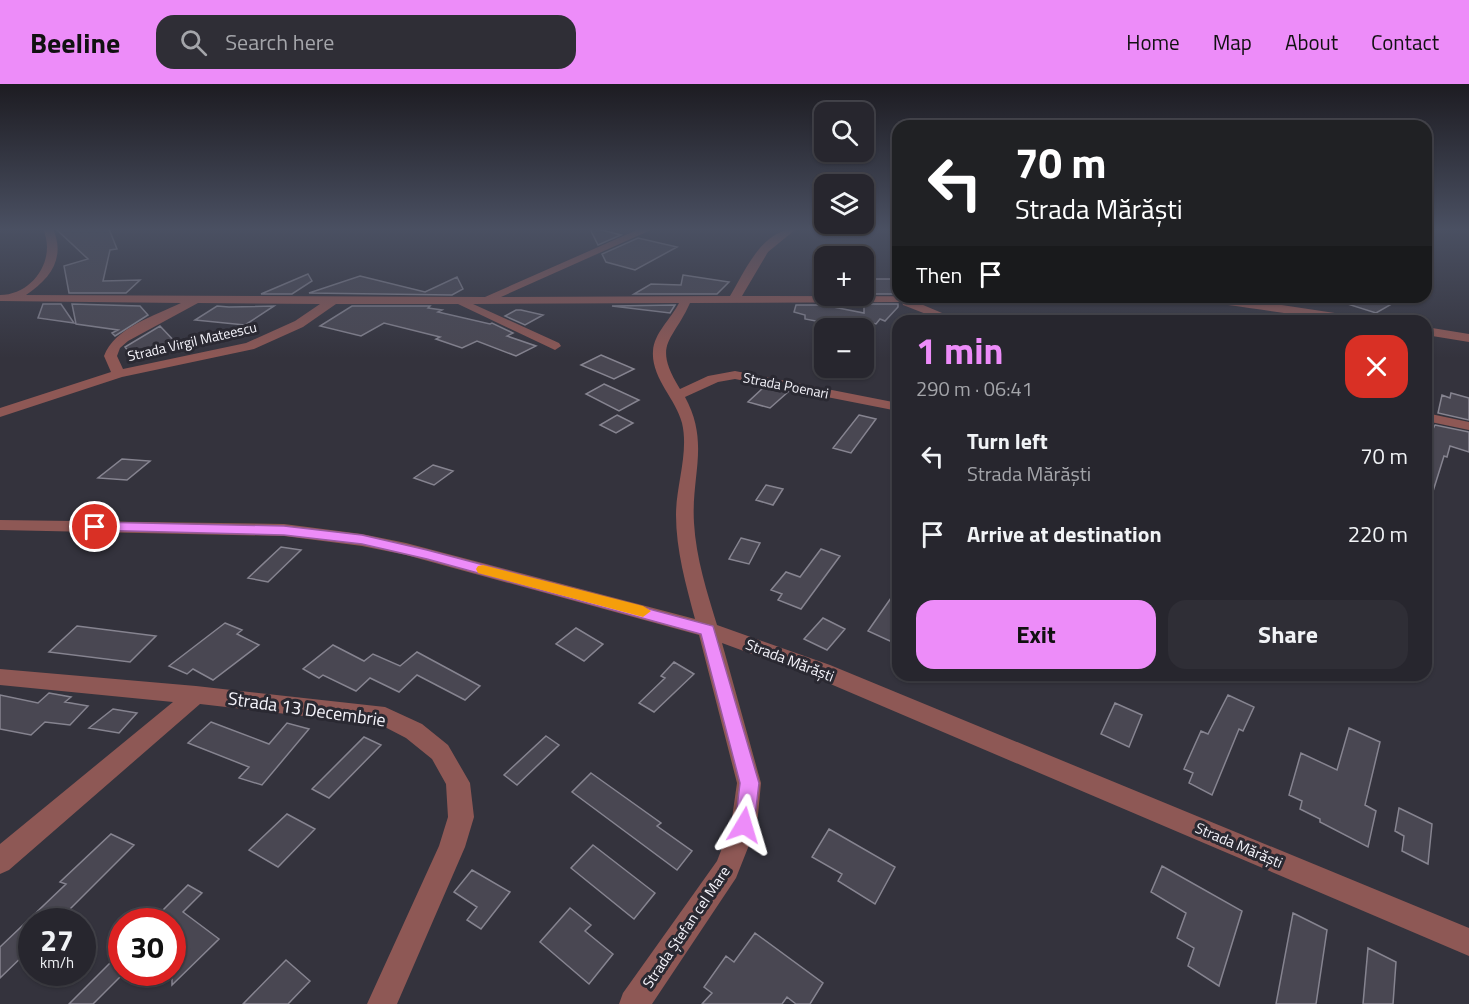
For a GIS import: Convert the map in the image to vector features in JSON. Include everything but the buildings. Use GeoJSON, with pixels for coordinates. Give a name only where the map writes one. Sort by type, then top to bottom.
{"type":"FeatureCollection","features":[{"type":"Feature","properties":{"kind":"street"},"geometry":{"type":"LineString","coordinates":[[6,298],[33,287],[46,272]]}},
{"type":"Feature","properties":{"kind":"street"},"geometry":{"type":"LineString","coordinates":[[484,300],[549,272]]}},
{"type":"Feature","properties":{"kind":"street"},"geometry":{"type":"LineString","coordinates":[[735,298],[751,272]]}},
{"type":"Feature","properties":{"kind":"street"},"geometry":{"type":"LineString","coordinates":[[6,298],[333,301],[892,299]]}},
{"type":"Feature","properties":{"kind":"street"},"geometry":{"type":"LineString","coordinates":[[119,374],[111,362],[110,353],[115,345],[129,335],[199,299]]}},
{"type":"Feature","properties":{"kind":"street","name":"Strada Ștefan cel Mare"},"geometry":{"type":"LineString","coordinates":[[634,1004],[727,869],[744,825],[749,783],[686,539],[685,508],[691,429],[686,411],[661,366],[659,349],[686,299]]}},
{"type":"Feature","properties":{"kind":"street"},"geometry":{"type":"LineString","coordinates":[[456,300],[508,322],[555,346]]}},
{"type":"Feature","properties":{"kind":"street","name":"Strada Virgil Mateescu"},"geometry":{"type":"LineString","coordinates":[[0,413],[119,374],[250,346],[299,324],[333,301]]}},
{"type":"Feature","properties":{"kind":"street"},"geometry":{"type":"LineString","coordinates":[[907,303],[939,315]]}},
{"type":"Feature","properties":{"kind":"street"},"geometry":{"type":"LineString","coordinates":[[1240,303],[1323,315]]}},
{"type":"Feature","properties":{"kind":"street"},"geometry":{"type":"LineString","coordinates":[[1432,332],[1469,338]]}},
{"type":"Feature","properties":{"kind":"street","name":"Strada Poenari"},"geometry":{"type":"LineString","coordinates":[[678,395],[716,376],[735,375],[892,406]]}},
{"type":"Feature","properties":{"kind":"street"},"geometry":{"type":"LineString","coordinates":[[1432,418],[1469,426]]}},
{"type":"Feature","properties":{"kind":"street","name":"Strada Mărăști"},"geometry":{"type":"LineString","coordinates":[[0,525],[284,530],[362,540],[417,552],[708,630],[822,671],[1469,942]]}},
{"type":"Feature","properties":{"kind":"street","name":"Strada 13 Decembrie"},"geometry":{"type":"LineString","coordinates":[[0,677],[196,695],[385,716],[414,731],[440,752],[458,783],[461,817],[452,847],[382,1004]]}},
{"type":"Feature","properties":{"kind":"street"},"geometry":{"type":"LineString","coordinates":[[0,861],[196,695]]}},
{"type":"Feature","properties":{"kind":"slow traffic"},"geometry":{"type":"LineString","coordinates":[[483,569],[643,611]]}},
{"type":"Feature","properties":{"kind":"route"},"geometry":{"type":"LineString","coordinates":[[95,527],[284,530],[362,540],[406,549],[708,630],[749,783],[744,825]]}}]}
